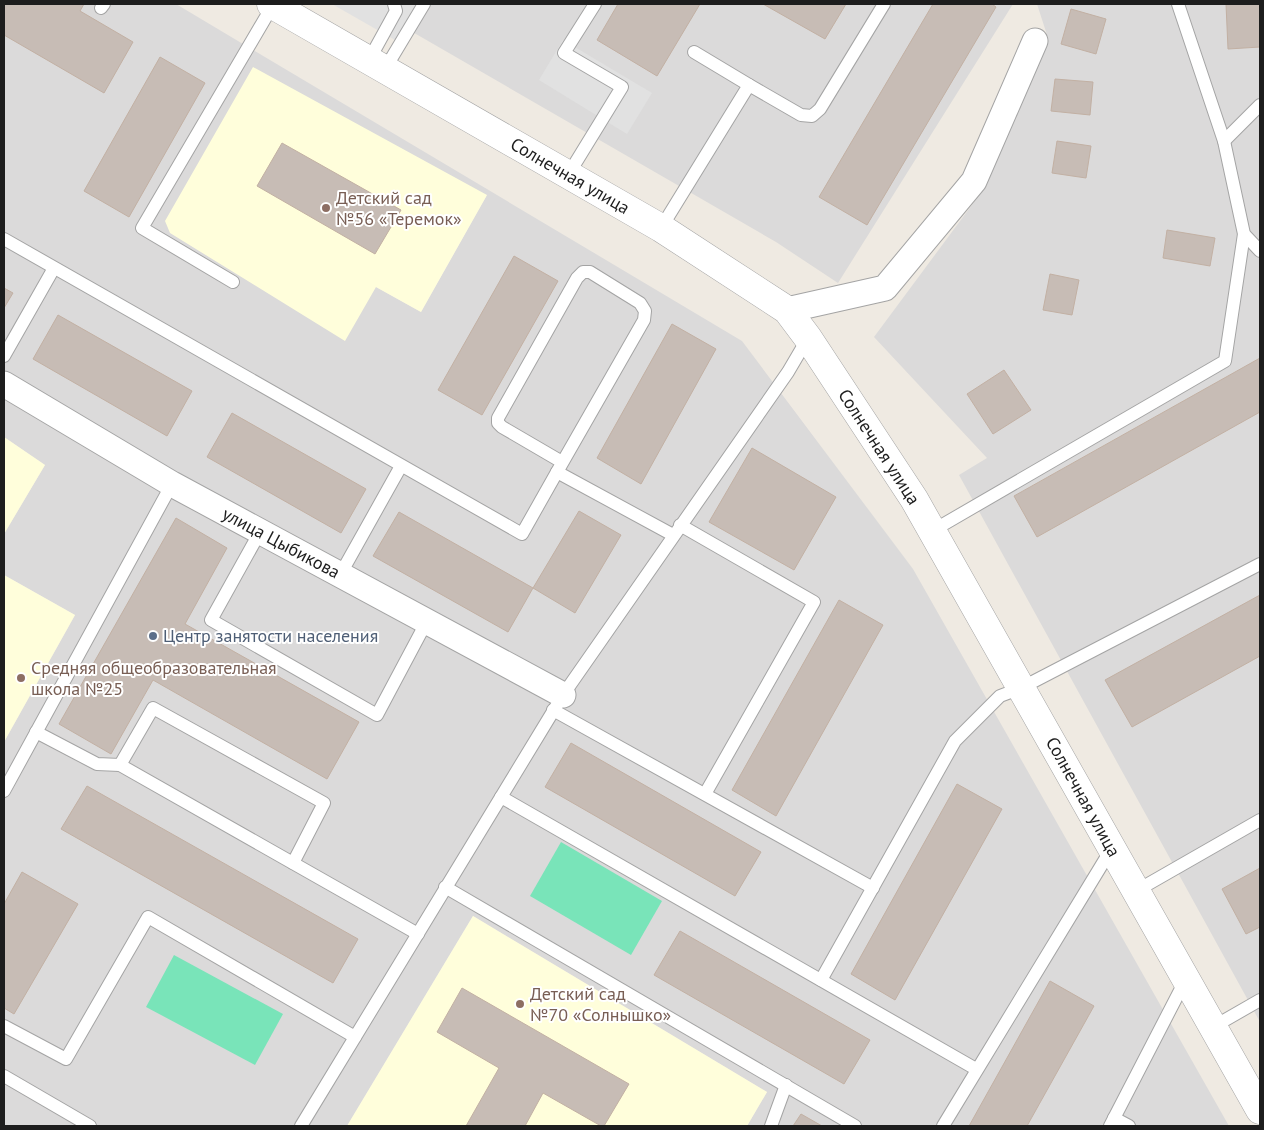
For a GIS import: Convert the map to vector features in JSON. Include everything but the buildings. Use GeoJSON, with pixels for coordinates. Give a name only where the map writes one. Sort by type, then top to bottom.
{"type":"FeatureCollection","features":[{"type":"Feature","properties":{"kind":"street","name":"Солнечная улица"},"geometry":{"type":"LineString","coordinates":[[272,4],[661,228],[787,310],[808,338],[914,499],[1260,1110]]}},
{"type":"Feature","properties":{"kind":"street"},"geometry":{"type":"LineString","coordinates":[[787,310],[885,288],[974,182],[1035,41]]}},
{"type":"Feature","properties":{"kind":"street","name":"улица Цыбикова"},"geometry":{"type":"LineString","coordinates":[[4,384],[172,484],[427,621],[558,702]]}},
{"type":"Feature","properties":{"kind":"lane"},"geometry":{"type":"LineString","coordinates":[[233,282],[142,228],[272,4]]}},
{"type":"Feature","properties":{"kind":"lane"},"geometry":{"type":"LineString","coordinates":[[377,65],[396,11],[394,4]]}},
{"type":"Feature","properties":{"kind":"lane"},"geometry":{"type":"LineString","coordinates":[[377,65],[424,4]]}},
{"type":"Feature","properties":{"kind":"lane"},"geometry":{"type":"LineString","coordinates":[[568,175],[622,87],[564,53],[595,4]]}},
{"type":"Feature","properties":{"kind":"lane"},"geometry":{"type":"LineString","coordinates":[[694,52],[800,115],[812,116],[820,108],[884,4]]}},
{"type":"Feature","properties":{"kind":"lane"},"geometry":{"type":"LineString","coordinates":[[932,531],[1226,361],[1244,234],[1224,141],[1178,4]]}},
{"type":"Feature","properties":{"kind":"lane"},"geometry":{"type":"LineString","coordinates":[[661,228],[750,85]]}},
{"type":"Feature","properties":{"kind":"lane"},"geometry":{"type":"LineString","coordinates":[[1224,141],[1260,105]]}},
{"type":"Feature","properties":{"kind":"lane"},"geometry":{"type":"LineString","coordinates":[[1244,234],[1260,251]]}},
{"type":"Feature","properties":{"kind":"lane"},"geometry":{"type":"LineString","coordinates":[[4,239],[522,534],[560,467],[644,320],[645,311],[640,303],[590,272],[583,272],[498,418],[498,423],[560,467],[814,602],[705,794]]}},
{"type":"Feature","properties":{"kind":"lane"},"geometry":{"type":"LineString","coordinates":[[4,356],[54,268]]}},
{"type":"Feature","properties":{"kind":"lane"},"geometry":{"type":"LineString","coordinates":[[301,1126],[558,702],[676,530],[788,372],[808,338]]}},
{"type":"Feature","properties":{"kind":"lane"},"geometry":{"type":"LineString","coordinates":[[340,575],[401,466]]}},
{"type":"Feature","properties":{"kind":"lane"},"geometry":{"type":"LineString","coordinates":[[4,791],[172,484]]}},
{"type":"Feature","properties":{"kind":"lane"},"geometry":{"type":"LineString","coordinates":[[260,532],[211,620],[377,714],[427,621]]}},
{"type":"Feature","properties":{"kind":"lane"},"geometry":{"type":"LineString","coordinates":[[821,980],[955,741],[1000,696],[1021,688],[1260,564]]}},
{"type":"Feature","properties":{"kind":"lane"},"geometry":{"type":"LineString","coordinates":[[558,702],[705,794],[873,888]]}},
{"type":"Feature","properties":{"kind":"lane"},"geometry":{"type":"LineString","coordinates":[[120,765],[153,708],[324,803],[293,863]]}},
{"type":"Feature","properties":{"kind":"lane"},"geometry":{"type":"LineString","coordinates":[[36,732],[97,764],[120,765],[418,934]]}},
{"type":"Feature","properties":{"kind":"lane"},"geometry":{"type":"LineString","coordinates":[[501,797],[976,1069]]}},
{"type":"Feature","properties":{"kind":"lane"},"geometry":{"type":"LineString","coordinates":[[1136,891],[1260,820]]}},
{"type":"Feature","properties":{"kind":"lane"},"geometry":{"type":"LineString","coordinates":[[943,1126],[1112,848]]}},
{"type":"Feature","properties":{"kind":"lane"},"geometry":{"type":"LineString","coordinates":[[445,887],[856,1126]]}},
{"type":"Feature","properties":{"kind":"lane"},"geometry":{"type":"LineString","coordinates":[[4,1026],[66,1060],[148,917],[355,1037]]}},
{"type":"Feature","properties":{"kind":"lane"},"geometry":{"type":"LineString","coordinates":[[1129,1126],[1112,1122],[1186,979]]}},
{"type":"Feature","properties":{"kind":"lane"},"geometry":{"type":"LineString","coordinates":[[1213,1027],[1260,1000]]}},
{"type":"Feature","properties":{"kind":"lane"},"geometry":{"type":"LineString","coordinates":[[4,1076],[90,1126]]}},
{"type":"Feature","properties":{"kind":"lane"},"geometry":{"type":"LineString","coordinates":[[771,1126],[786,1085]]}},
{"type":"Feature","properties":{"kind":"shaded area"},"geometry":{"type":"Polygon","coordinates":[[[4,4],[176,4],[742,341],[913,569],[1229,1126],[747,1126],[767,1092],[473,916],[347,1126],[4,1126],[4,742],[75,615],[4,575],[4,534],[45,465],[4,437],[4,4]],[[487,195],[376,287],[421,312],[487,195]]]}},
{"type":"Feature","properties":{"kind":"shaded area"},"geometry":{"type":"Polygon","coordinates":[[[332,4],[424,4],[402,44],[332,4]]]}},
{"type":"Feature","properties":{"kind":"shaded area"},"geometry":{"type":"Polygon","coordinates":[[[364,4],[1013,4],[838,283],[776,242],[364,4]]]}},
{"type":"Feature","properties":{"kind":"shaded area"},"geometry":{"type":"Polygon","coordinates":[[[1037,4],[1260,4],[1260,1022],[959,475],[987,458],[874,337],[986,186],[1048,38],[1037,4]]]}},
{"type":"Feature","properties":{"kind":"shaded area"},"geometry":{"type":"Polygon","coordinates":[[[563,40],[652,93],[627,134],[539,80],[563,40]]]}},
{"type":"Feature","properties":{"kind":"shaded area","name":"Детский сад №56 «Теремок»"},"geometry":{"type":"Polygon","coordinates":[[[253,67],[487,195],[421,312],[376,287],[345,341],[170,233],[165,221],[253,67]]]}},
{"type":"Feature","properties":{"kind":"shaded area"},"geometry":{"type":"Polygon","coordinates":[[[4,437],[45,465],[4,534],[4,437]]]}},
{"type":"Feature","properties":{"kind":"shaded area","name":"Средняя общеобразовательная школа №25"},"geometry":{"type":"Polygon","coordinates":[[[4,575],[75,615],[4,742],[4,575]]]}},
{"type":"Feature","properties":{"kind":"shaded area","name":"Детский сад №70 «Солнышко»"},"geometry":{"type":"Polygon","coordinates":[[[473,916],[767,1092],[747,1126],[347,1126],[473,916]]]}},
{"type":"Feature","properties":{"kind":"green space"},"geometry":{"type":"Polygon","coordinates":[[[561,842],[662,901],[631,955],[530,896],[561,842]]]}},
{"type":"Feature","properties":{"kind":"green space"},"geometry":{"type":"Polygon","coordinates":[[[174,955],[283,1014],[255,1065],[146,1007],[174,955]]]}},
{"type":"Feature","properties":{"kind":"place","name":"Детский сад №56 «Теремок»"},"geometry":{"type":"Point","coordinates":[326,208]}},
{"type":"Feature","properties":{"kind":"place","name":"Центр занятости населения"},"geometry":{"type":"Point","coordinates":[153,636]}},
{"type":"Feature","properties":{"kind":"place","name":"Средняя общеобразовательная школа №25"},"geometry":{"type":"Point","coordinates":[21,678]}},
{"type":"Feature","properties":{"kind":"place","name":"Детский сад №70 «Солнышко»"},"geometry":{"type":"Point","coordinates":[520,1004]}}]}
